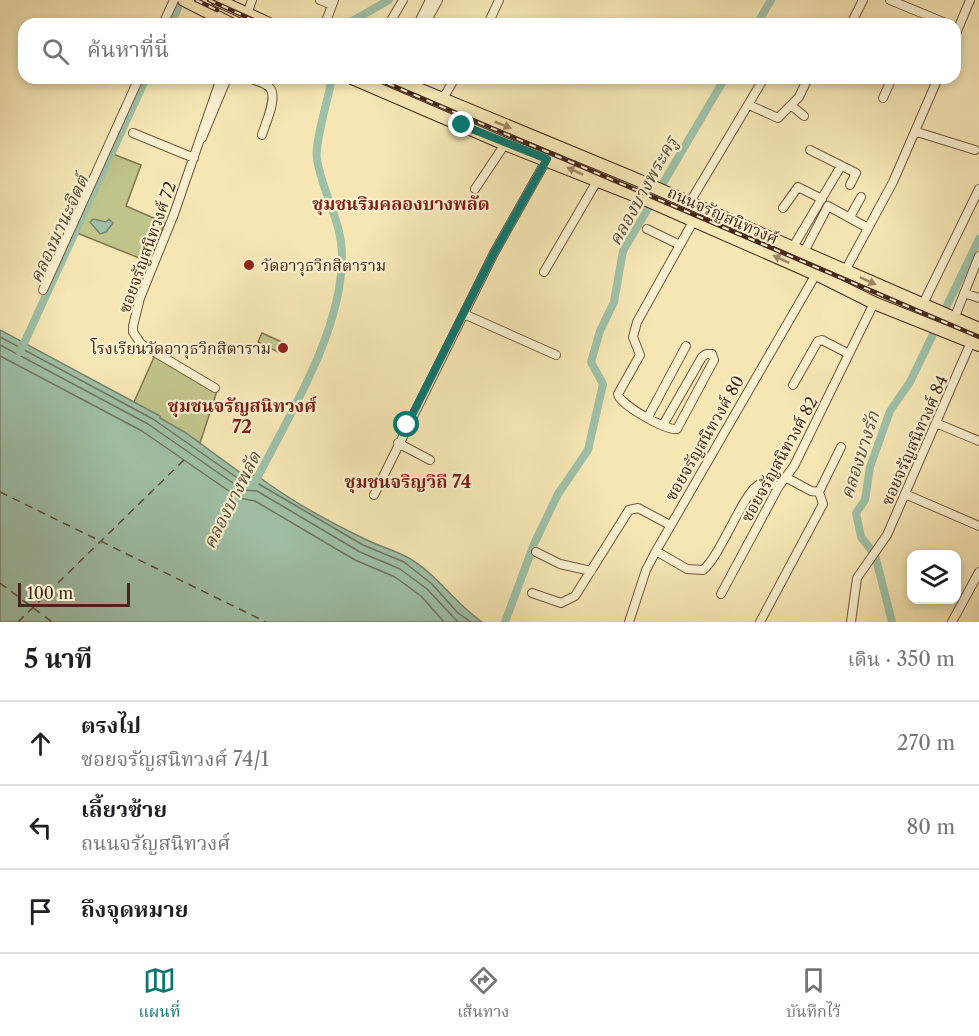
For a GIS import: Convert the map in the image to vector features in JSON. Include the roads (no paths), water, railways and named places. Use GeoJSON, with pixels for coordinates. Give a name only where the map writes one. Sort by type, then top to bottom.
{"type":"FeatureCollection","features":[{"type":"Feature","properties":{"kind":"main road"},"geometry":{"type":"LineString","coordinates":[[184,0],[219,18]]}},
{"type":"Feature","properties":{"kind":"main road"},"geometry":{"type":"LineString","coordinates":[[217,0],[255,18]]}},
{"type":"Feature","properties":{"kind":"main road","name":"ถนนจรัญสนิทวงศ์"},"geometry":{"type":"LineString","coordinates":[[366,84],[505,144],[652,202],[816,274],[874,303],[975,343]]}},
{"type":"Feature","properties":{"kind":"main road","name":"ถนนจรัญสนิทวงศ์"},"geometry":{"type":"LineString","coordinates":[[406,84],[690,202],[979,329]]}},
{"type":"Feature","properties":{"kind":"main road"},"geometry":{"type":"LineString","coordinates":[[462,125],[468,111]]}},
{"type":"Feature","properties":{"kind":"street"},"geometry":{"type":"LineString","coordinates":[[166,18],[174,0]]}},
{"type":"Feature","properties":{"kind":"street"},"geometry":{"type":"LineString","coordinates":[[247,14],[252,0]]}},
{"type":"Feature","properties":{"kind":"street"},"geometry":{"type":"LineString","coordinates":[[320,0],[333,2],[327,18]]}},
{"type":"Feature","properties":{"kind":"street"},"geometry":{"type":"LineString","coordinates":[[392,18],[403,0]]}},
{"type":"Feature","properties":{"kind":"street"},"geometry":{"type":"LineString","coordinates":[[421,18],[430,0]]}},
{"type":"Feature","properties":{"kind":"street"},"geometry":{"type":"LineString","coordinates":[[428,18],[438,0]]}},
{"type":"Feature","properties":{"kind":"street"},"geometry":{"type":"LineString","coordinates":[[491,18],[499,0]]}},
{"type":"Feature","properties":{"kind":"street"},"geometry":{"type":"LineString","coordinates":[[854,18],[863,0]]}},
{"type":"Feature","properties":{"kind":"street"},"geometry":{"type":"LineString","coordinates":[[890,0],[934,18]]}},
{"type":"Feature","properties":{"kind":"street"},"geometry":{"type":"LineString","coordinates":[[961,19],[970,0]]}},
{"type":"Feature","properties":{"kind":"street"},"geometry":{"type":"LineString","coordinates":[[43,290],[136,84]]}},
{"type":"Feature","properties":{"kind":"street","name":"ซอยจรัญสนิทวงศ์ 72"},"geometry":{"type":"LineString","coordinates":[[215,388],[149,350],[133,332],[140,298],[195,158],[197,145],[219,84]]}},
{"type":"Feature","properties":{"kind":"street","name":"ซอยจรัญสนิทวงศ์ 72"},"geometry":{"type":"LineString","coordinates":[[197,145],[206,131],[225,84]]}},
{"type":"Feature","properties":{"kind":"street"},"geometry":{"type":"LineString","coordinates":[[262,135],[272,101],[271,90],[269,86],[264,84]]}},
{"type":"Feature","properties":{"kind":"street"},"geometry":{"type":"LineString","coordinates":[[442,100],[451,84]]}},
{"type":"Feature","properties":{"kind":"street"},"geometry":{"type":"LineString","coordinates":[[690,202],[761,84]]}},
{"type":"Feature","properties":{"kind":"street"},"geometry":{"type":"LineString","coordinates":[[749,105],[778,118],[792,106],[805,84]]}},
{"type":"Feature","properties":{"kind":"street"},"geometry":{"type":"LineString","coordinates":[[883,98],[889,84]]}},
{"type":"Feature","properties":{"kind":"street"},"geometry":{"type":"LineString","coordinates":[[844,271],[917,132],[935,84]]}},
{"type":"Feature","properties":{"kind":"street"},"geometry":{"type":"LineString","coordinates":[[792,106],[804,116]]}},
{"type":"Feature","properties":{"kind":"street"},"geometry":{"type":"LineString","coordinates":[[917,132],[975,150]]}},
{"type":"Feature","properties":{"kind":"street"},"geometry":{"type":"LineString","coordinates":[[133,133],[195,158]]}},
{"type":"Feature","properties":{"kind":"street"},"geometry":{"type":"LineString","coordinates":[[475,189],[505,144]]}},
{"type":"Feature","properties":{"kind":"street"},"geometry":{"type":"LineString","coordinates":[[810,150],[856,173],[850,185]]}},
{"type":"Feature","properties":{"kind":"street"},"geometry":{"type":"LineString","coordinates":[[374,495],[504,235],[547,159]]}},
{"type":"Feature","properties":{"kind":"street"},"geometry":{"type":"LineString","coordinates":[[799,250],[822,199],[842,166]]}},
{"type":"Feature","properties":{"kind":"street"},"geometry":{"type":"LineString","coordinates":[[544,272],[597,181]]}},
{"type":"Feature","properties":{"kind":"street"},"geometry":{"type":"LineString","coordinates":[[783,208],[798,187],[822,199]]}},
{"type":"Feature","properties":{"kind":"street"},"geometry":{"type":"LineString","coordinates":[[923,304],[979,189]]}},
{"type":"Feature","properties":{"kind":"street"},"geometry":{"type":"LineString","coordinates":[[850,217],[861,197]]}},
{"type":"Feature","properties":{"kind":"street"},"geometry":{"type":"LineString","coordinates":[[799,250],[828,206],[868,228]]}},
{"type":"Feature","properties":{"kind":"street"},"geometry":{"type":"LineString","coordinates":[[663,426],[702,357],[710,353],[714,360],[678,427],[672,430],[663,426],[622,403],[618,394],[640,355],[633,330],[694,220]]}},
{"type":"Feature","properties":{"kind":"street"},"geometry":{"type":"LineString","coordinates":[[647,229],[680,244]]}},
{"type":"Feature","properties":{"kind":"street"},"geometry":{"type":"LineString","coordinates":[[954,319],[978,261]]}},
{"type":"Feature","properties":{"kind":"street","name":"ซอยจรัญสนิทวงศ์ 80"},"geometry":{"type":"LineString","coordinates":[[629,622],[646,570],[656,551],[816,274]]}},
{"type":"Feature","properties":{"kind":"street"},"geometry":{"type":"LineString","coordinates":[[964,293],[979,298]]}},
{"type":"Feature","properties":{"kind":"street","name":"ซอยจรัญสนิทวงศ์ 82"},"geometry":{"type":"LineString","coordinates":[[721,594],[779,486],[788,478],[874,303]]}},
{"type":"Feature","properties":{"kind":"street"},"geometry":{"type":"LineString","coordinates":[[464,314],[556,355]]}},
{"type":"Feature","properties":{"kind":"street"},"geometry":{"type":"LineString","coordinates":[[793,385],[818,341],[822,340],[849,354]]}},
{"type":"Feature","properties":{"kind":"street","name":"ซอยจรัญสนิทวงศ์ 84"},"geometry":{"type":"LineString","coordinates":[[851,622],[857,578],[887,535],[936,423],[975,343]]}},
{"type":"Feature","properties":{"kind":"street"},"geometry":{"type":"LineString","coordinates":[[648,417],[686,346]]}},
{"type":"Feature","properties":{"kind":"street"},"geometry":{"type":"LineString","coordinates":[[936,423],[979,441]]}},
{"type":"Feature","properties":{"kind":"street"},"geometry":{"type":"LineString","coordinates":[[398,443],[430,460]]}},
{"type":"Feature","properties":{"kind":"street"},"geometry":{"type":"LineString","coordinates":[[760,622],[823,504],[819,492],[841,447]]}},
{"type":"Feature","properties":{"kind":"street"},"geometry":{"type":"LineString","coordinates":[[788,478],[811,491],[819,492]]}},
{"type":"Feature","properties":{"kind":"street"},"geometry":{"type":"LineString","coordinates":[[656,551],[687,569],[703,570],[735,524],[753,489],[760,484],[779,486]]}},
{"type":"Feature","properties":{"kind":"street"},"geometry":{"type":"LineString","coordinates":[[905,494],[979,526]]}},
{"type":"Feature","properties":{"kind":"street"},"geometry":{"type":"LineString","coordinates":[[532,593],[557,602],[566,602],[575,596],[629,510],[638,508],[670,525]]}},
{"type":"Feature","properties":{"kind":"street"},"geometry":{"type":"LineString","coordinates":[[536,552],[560,564],[591,571]]}},
{"type":"Feature","properties":{"kind":"street"},"geometry":{"type":"LineString","coordinates":[[952,622],[979,572]]}},
{"type":"Feature","properties":{"kind":"water"},"geometry":{"type":"Polygon","coordinates":[[[93,219],[106,222],[109,219],[113,223],[106,232],[100,234],[90,222],[93,219]]]}},
{"type":"Feature","properties":{"kind":"water"},"geometry":{"type":"Polygon","coordinates":[[[0,330],[160,416],[249,479],[255,474],[324,518],[405,556],[426,570],[482,622],[0,622],[0,330]]]}},
{"type":"Feature","properties":{"kind":"waterway","name":"คลองบางพลัด"},"geometry":{"type":"LineString","coordinates":[[358,18],[389,0]]}},
{"type":"Feature","properties":{"kind":"waterway","name":"คลองบางพระครู"},"geometry":{"type":"LineString","coordinates":[[760,18],[771,0]]}},
{"type":"Feature","properties":{"kind":"waterway","name":"คลองมานะจิตต์"},"geometry":{"type":"LineString","coordinates":[[174,18],[178,8]]}},
{"type":"Feature","properties":{"kind":"waterway","name":"คลองมานะจิตต์"},"geometry":{"type":"LineString","coordinates":[[20,352],[143,84]]}},
{"type":"Feature","properties":{"kind":"waterway","name":"คลองบางพลัด"},"geometry":{"type":"LineString","coordinates":[[254,484],[311,374],[333,315],[340,285],[342,256],[339,231],[317,159],[320,132],[331,84]]}},
{"type":"Feature","properties":{"kind":"waterway","name":"คลองบางพระครู"},"geometry":{"type":"LineString","coordinates":[[505,622],[534,544],[558,494],[588,450],[603,384],[591,362],[600,331],[614,302],[623,251],[721,84]]}},
{"type":"Feature","properties":{"kind":"waterway","name":"คลองบางรัก"},"geometry":{"type":"LineString","coordinates":[[892,622],[875,555],[861,537],[856,513],[865,500],[870,467],[890,411],[910,382],[979,239]]}},
{"type":"Feature","properties":{"kind":"railway"},"geometry":{"type":"LineString","coordinates":[[196,0],[217,10]]}},
{"type":"Feature","properties":{"kind":"railway"},"geometry":{"type":"LineString","coordinates":[[209,0],[249,18]]}},
{"type":"Feature","properties":{"kind":"railway"},"geometry":{"type":"LineString","coordinates":[[389,84],[979,337]]}},
{"type":"Feature","properties":{"kind":"place","name":"วัดอาวุธวิกสิตาราม"},"geometry":{"type":"Point","coordinates":[249,265]}},
{"type":"Feature","properties":{"kind":"place","name":"โรงเรียนวัดอาวุธวิกสิตาราม"},"geometry":{"type":"Point","coordinates":[283,348]}},
{"type":"Feature","properties":{"kind":"district","name":"ชุมชนริมคลองบางพลัด"},"geometry":{"type":"Point","coordinates":[401,204]}},
{"type":"Feature","properties":{"kind":"district","name":"ชุมชนจรัญสนิทวงศ์ 72"},"geometry":{"type":"Point","coordinates":[242,416]}},
{"type":"Feature","properties":{"kind":"district","name":"ชุมชนจริญวิถี 74"},"geometry":{"type":"Point","coordinates":[408,482]}}]}
